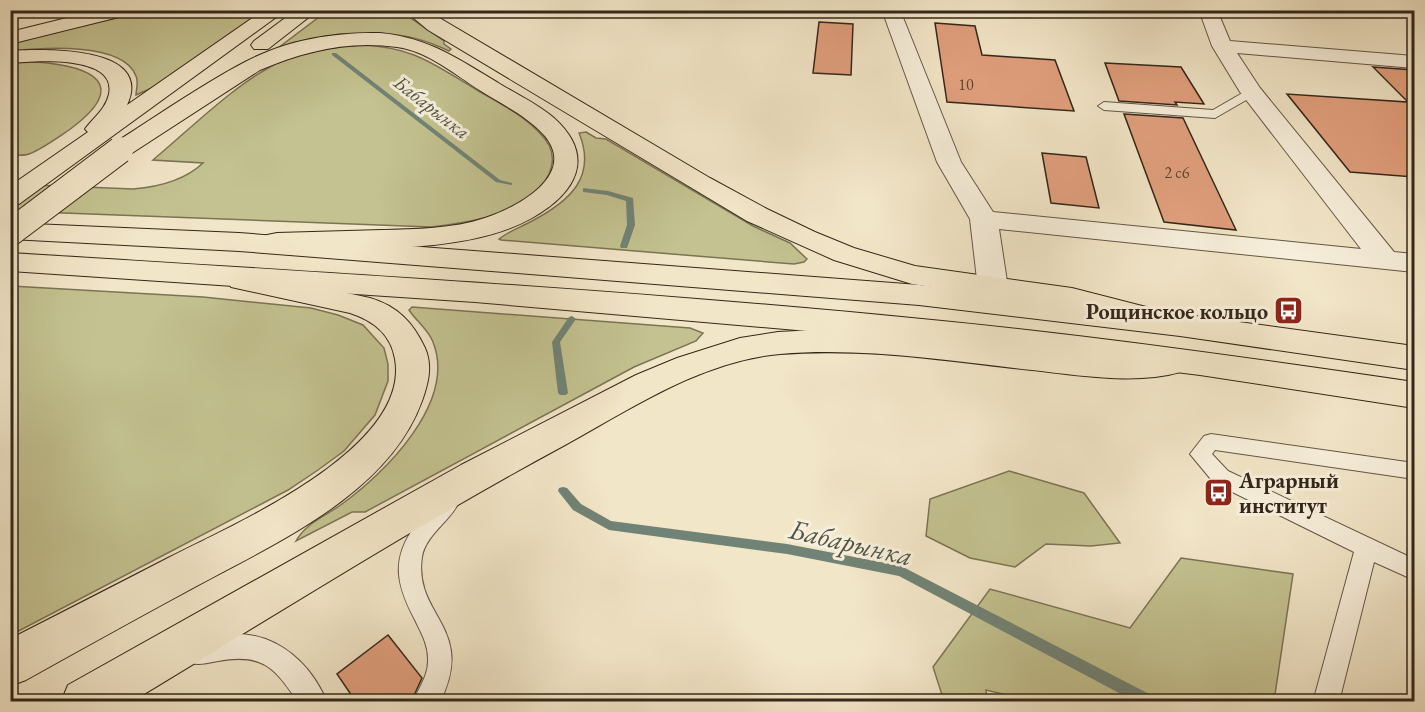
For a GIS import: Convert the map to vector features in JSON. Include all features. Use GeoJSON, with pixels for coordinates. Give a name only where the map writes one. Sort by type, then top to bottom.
{"type":"FeatureCollection","features":[{"type":"Feature","properties":{"kind":"main road"},"geometry":{"type":"LineString","coordinates":[[10,38],[124,10]]}},
{"type":"Feature","properties":{"kind":"main road"},"geometry":{"type":"LineString","coordinates":[[10,198],[277,10]]}},
{"type":"Feature","properties":{"kind":"main road"},"geometry":{"type":"LineString","coordinates":[[10,232],[309,10]]}},
{"type":"Feature","properties":{"kind":"main road"},"geometry":{"type":"LineString","coordinates":[[413,10],[435,26],[701,183],[757,215],[805,238],[844,254],[912,275],[1072,298],[1180,325]]}},
{"type":"Feature","properties":{"kind":"main road"},"geometry":{"type":"LineString","coordinates":[[120,150],[253,66],[272,57],[328,42],[371,39],[414,45],[446,59],[536,116],[552,129],[566,151],[567,164],[563,175],[544,197],[514,216],[474,230],[428,237],[238,242]]}},
{"type":"Feature","properties":{"kind":"main road"},"geometry":{"type":"LineString","coordinates":[[10,57],[49,55],[78,58],[103,65],[117,76],[120,84],[117,102],[81,148]]}},
{"type":"Feature","properties":{"kind":"main road"},"geometry":{"type":"LineString","coordinates":[[10,232],[238,242],[897,293],[1180,325],[1414,358]]}},
{"type":"Feature","properties":{"kind":"main road"},"geometry":{"type":"LineString","coordinates":[[10,261],[487,293],[922,330],[1200,363],[1414,395]]}},
{"type":"Feature","properties":{"kind":"main road"},"geometry":{"type":"LineString","coordinates":[[10,664],[307,505],[346,476],[375,450],[394,425],[405,403],[413,375],[411,354],[403,336],[392,321],[377,312],[351,303],[208,273]]}},
{"type":"Feature","properties":{"kind":"main road"},"geometry":{"type":"LineString","coordinates":[[85,702],[474,476],[648,384],[689,366],[740,349],[778,343],[835,340],[890,343],[1102,366],[1200,363]]}},
{"type":"Feature","properties":{"kind":"street"},"geometry":{"type":"LineString","coordinates":[[891,10],[949,162],[984,219],[993,288]]}},
{"type":"Feature","properties":{"kind":"street"},"geometry":{"type":"LineString","coordinates":[[1208,10],[1222,46],[1251,92],[1386,261]]}},
{"type":"Feature","properties":{"kind":"street"},"geometry":{"type":"LineString","coordinates":[[1222,46],[1414,62]]}},
{"type":"Feature","properties":{"kind":"street"},"geometry":{"type":"LineString","coordinates":[[984,219],[1414,263]]}},
{"type":"Feature","properties":{"kind":"lane"},"geometry":{"type":"LineString","coordinates":[[1104,106],[1215,114],[1251,92]]}},
{"type":"Feature","properties":{"kind":"lane"},"geometry":{"type":"LineString","coordinates":[[1414,471],[1211,442],[1200,454],[1221,477],[1414,570]]}},
{"type":"Feature","properties":{"kind":"lane"},"geometry":{"type":"LineString","coordinates":[[426,702],[442,669],[441,647],[411,585],[410,556],[431,520],[474,476]]}},
{"type":"Feature","properties":{"kind":"lane"},"geometry":{"type":"LineString","coordinates":[[1326,702],[1366,548]]}},
{"type":"Feature","properties":{"kind":"lane"},"geometry":{"type":"LineString","coordinates":[[158,660],[222,648],[255,646],[278,657],[314,702]]}},
{"type":"Feature","properties":{"kind":"shaded area"},"geometry":{"type":"Polygon","coordinates":[[[399,10],[444,41],[444,44],[451,49],[449,51],[425,41],[383,34],[278,48],[327,11],[399,10]]]}},
{"type":"Feature","properties":{"kind":"shaded area"},"geometry":{"type":"Polygon","coordinates":[[[146,11],[265,11],[154,87],[136,95],[136,76],[128,65],[115,57],[80,49],[11,51],[10,43],[146,11]]]}},
{"type":"Feature","properties":{"kind":"shaded area"},"geometry":{"type":"Polygon","coordinates":[[[361,45],[395,49],[422,58],[507,107],[535,128],[543,136],[552,153],[550,172],[539,189],[526,200],[496,215],[463,223],[431,227],[11,211],[11,184],[133,189],[180,178],[203,163],[153,160],[248,81],[280,62],[300,55],[330,48],[361,45]]]}},
{"type":"Feature","properties":{"kind":"shaded area"},"geometry":{"type":"Polygon","coordinates":[[[11,63],[56,64],[88,73],[97,80],[101,89],[98,101],[88,114],[49,143],[29,154],[11,155],[11,63]]]}},
{"type":"Feature","properties":{"kind":"shaded area"},"geometry":{"type":"Polygon","coordinates":[[[586,132],[596,138],[606,139],[753,226],[790,243],[807,259],[794,264],[499,239],[546,213],[568,196],[582,175],[585,162],[579,133],[586,132]]]}},
{"type":"Feature","properties":{"kind":"shaded area"},"geometry":{"type":"Polygon","coordinates":[[[11,286],[203,297],[311,308],[363,325],[384,348],[388,364],[388,381],[375,415],[344,451],[318,470],[288,490],[11,635],[11,286]]]}},
{"type":"Feature","properties":{"kind":"shaded area"},"geometry":{"type":"Polygon","coordinates":[[[412,307],[690,328],[703,333],[696,341],[634,367],[365,512],[352,512],[296,541],[311,525],[342,504],[378,474],[413,434],[426,411],[435,388],[438,365],[433,342],[409,310],[412,307]]]}},
{"type":"Feature","properties":{"kind":"shaded area"},"geometry":{"type":"Polygon","coordinates":[[[1009,471],[1084,493],[1120,543],[1091,546],[1046,544],[1015,567],[970,558],[926,536],[930,499],[1009,471]]]}},
{"type":"Feature","properties":{"kind":"shaded area"},"geometry":{"type":"Polygon","coordinates":[[[1181,558],[1293,574],[1274,701],[1035,702],[986,690],[987,701],[944,701],[933,667],[990,589],[1130,628],[1181,558]]]}},
{"type":"Feature","properties":{"kind":"building"},"geometry":{"type":"Polygon","coordinates":[[[819,22],[853,24],[851,75],[813,73],[819,22]]]}},
{"type":"Feature","properties":{"kind":"building"},"geometry":{"type":"Polygon","coordinates":[[[935,23],[975,26],[982,55],[1055,60],[1074,111],[947,102],[935,23]]]}},
{"type":"Feature","properties":{"kind":"building"},"geometry":{"type":"Polygon","coordinates":[[[1105,63],[1181,67],[1204,104],[1175,102],[1177,105],[1119,101],[1105,63]]]}},
{"type":"Feature","properties":{"kind":"building"},"geometry":{"type":"Polygon","coordinates":[[[1373,67],[1414,70],[1414,177],[1350,172],[1287,94],[1408,102],[1373,67]]]}},
{"type":"Feature","properties":{"kind":"building"},"geometry":{"type":"Polygon","coordinates":[[[1124,114],[1183,118],[1236,230],[1164,222],[1124,114]]]}},
{"type":"Feature","properties":{"kind":"building"},"geometry":{"type":"Polygon","coordinates":[[[1042,153],[1086,157],[1099,208],[1051,203],[1042,153]]]}},
{"type":"Feature","properties":{"kind":"building"},"geometry":{"type":"Polygon","coordinates":[[[388,635],[422,678],[411,702],[356,702],[337,674],[388,635]]]}},
{"type":"Feature","properties":{"kind":"waterway","name":"Бабарынка"},"geometry":{"type":"LineString","coordinates":[[334,54],[498,181],[510,184]]}},
{"type":"Feature","properties":{"kind":"waterway","name":"Бабарынка"},"geometry":{"type":"LineString","coordinates":[[586,190],[608,193],[630,200],[631,225],[624,246]]}},
{"type":"Feature","properties":{"kind":"waterway","name":"Бабарынка"},"geometry":{"type":"LineString","coordinates":[[563,393],[556,342],[572,319]]}},
{"type":"Feature","properties":{"kind":"waterway","name":"Бабарынка"},"geometry":{"type":"LineString","coordinates":[[563,491],[577,507],[609,525],[787,549],[901,571],[1150,702]]}},
{"type":"Feature","properties":{"kind":"place","name":"Рощинское кольцо"},"geometry":{"type":"Point","coordinates":[1289,311]}},
{"type":"Feature","properties":{"kind":"place","name":"Аграрный институт"},"geometry":{"type":"Point","coordinates":[1218,493]}}]}
